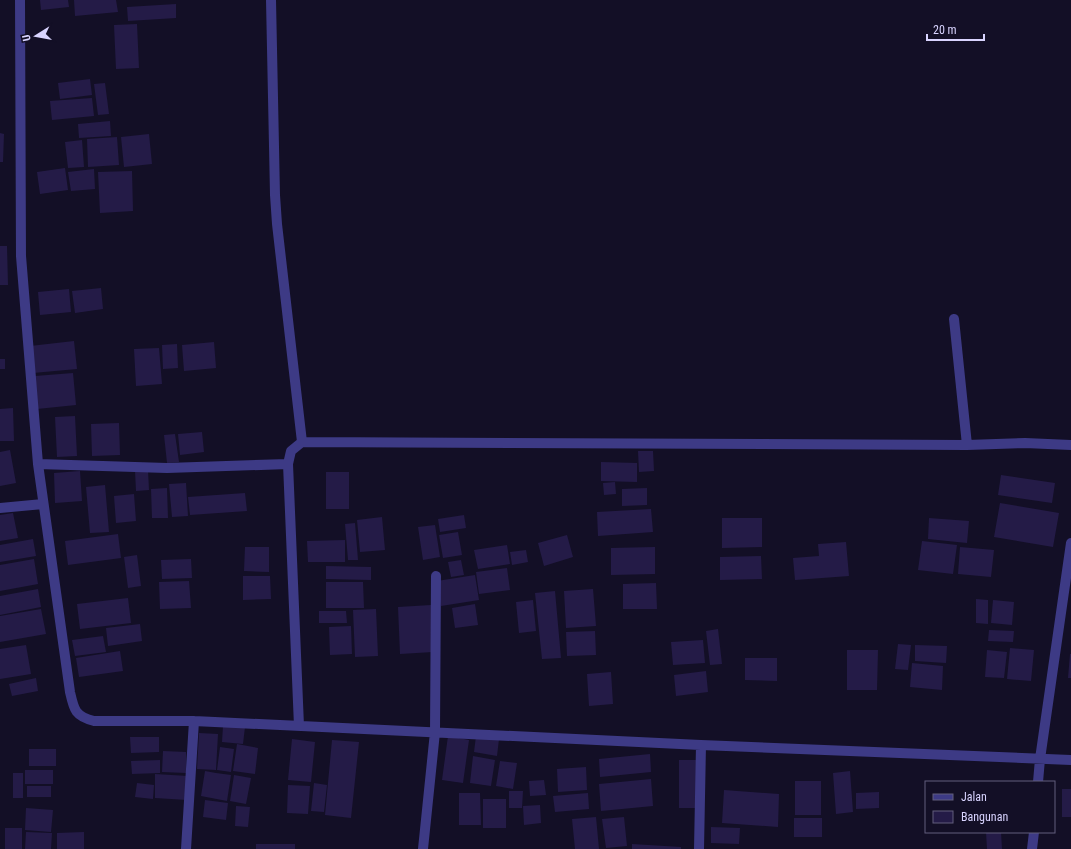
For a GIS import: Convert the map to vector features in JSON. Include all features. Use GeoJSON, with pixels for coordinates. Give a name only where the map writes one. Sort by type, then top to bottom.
{"type":"FeatureCollection","features":[{"type":"Feature","properties":{"kind":"street"},"geometry":{"type":"LineString","coordinates":[[20,0],[21,256],[38,464],[70,692],[74,709],[84,718],[94,721],[194,721],[701,745],[1040,760],[1071,760]]}},
{"type":"Feature","properties":{"kind":"street"},"geometry":{"type":"LineString","coordinates":[[271,0],[276,209],[302,442]]}},
{"type":"Feature","properties":{"kind":"street"},"geometry":{"type":"LineString","coordinates":[[954,319],[967,445]]}},
{"type":"Feature","properties":{"kind":"street"},"geometry":{"type":"LineString","coordinates":[[299,726],[288,464],[292,452],[302,442],[967,445],[1025,443],[1071,445]]}},
{"type":"Feature","properties":{"kind":"street"},"geometry":{"type":"LineString","coordinates":[[38,464],[167,468],[288,464]]}},
{"type":"Feature","properties":{"kind":"street"},"geometry":{"type":"LineString","coordinates":[[0,508],[43,504]]}},
{"type":"Feature","properties":{"kind":"street"},"geometry":{"type":"LineString","coordinates":[[1038,781],[1071,543]]}},
{"type":"Feature","properties":{"kind":"street"},"geometry":{"type":"LineString","coordinates":[[423,849],[435,732],[436,576]]}},
{"type":"Feature","properties":{"kind":"street"},"geometry":{"type":"LineString","coordinates":[[186,849],[194,721]]}},
{"type":"Feature","properties":{"kind":"street"},"geometry":{"type":"LineString","coordinates":[[699,849],[701,745]]}},
{"type":"Feature","properties":{"kind":"street"},"geometry":{"type":"LineString","coordinates":[[1032,849],[1034,833]]}},
{"type":"Feature","properties":{"kind":"building"},"geometry":{"type":"Polygon","coordinates":[[[40,0],[68,0],[69,7],[41,10],[40,0]]]}},
{"type":"Feature","properties":{"kind":"building"},"geometry":{"type":"Polygon","coordinates":[[[74,0],[116,0],[118,12],[75,16],[74,0]]]}},
{"type":"Feature","properties":{"kind":"building"},"geometry":{"type":"Polygon","coordinates":[[[176,4],[176,18],[128,21],[127,7],[176,4]]]}},
{"type":"Feature","properties":{"kind":"building"},"geometry":{"type":"Polygon","coordinates":[[[137,24],[139,68],[116,69],[114,25],[137,24]]]}},
{"type":"Feature","properties":{"kind":"building"},"geometry":{"type":"Polygon","coordinates":[[[90,79],[92,95],[60,99],[58,83],[90,79]]]}},
{"type":"Feature","properties":{"kind":"building"},"geometry":{"type":"Polygon","coordinates":[[[105,83],[109,114],[98,115],[94,84],[105,83]]]}},
{"type":"Feature","properties":{"kind":"building"},"geometry":{"type":"Polygon","coordinates":[[[92,98],[94,116],[52,120],[50,101],[92,98]]]}},
{"type":"Feature","properties":{"kind":"building"},"geometry":{"type":"Polygon","coordinates":[[[110,121],[111,136],[79,138],[78,124],[110,121]]]}},
{"type":"Feature","properties":{"kind":"building"},"geometry":{"type":"Polygon","coordinates":[[[0,133],[4,134],[3,162],[0,162],[0,133]]]}},
{"type":"Feature","properties":{"kind":"building"},"geometry":{"type":"Polygon","coordinates":[[[149,134],[152,164],[124,167],[121,137],[149,134]]]}},
{"type":"Feature","properties":{"kind":"building"},"geometry":{"type":"Polygon","coordinates":[[[117,137],[119,165],[88,167],[87,139],[117,137]]]}},
{"type":"Feature","properties":{"kind":"building"},"geometry":{"type":"Polygon","coordinates":[[[82,140],[84,167],[68,168],[65,142],[82,140]]]}},
{"type":"Feature","properties":{"kind":"building"},"geometry":{"type":"Polygon","coordinates":[[[65,168],[68,190],[40,194],[37,172],[65,168]]]}},
{"type":"Feature","properties":{"kind":"building"},"geometry":{"type":"Polygon","coordinates":[[[94,169],[95,189],[71,191],[68,172],[94,169]]]}},
{"type":"Feature","properties":{"kind":"building"},"geometry":{"type":"Polygon","coordinates":[[[132,171],[133,211],[100,213],[98,172],[132,171]]]}},
{"type":"Feature","properties":{"kind":"building"},"geometry":{"type":"Polygon","coordinates":[[[0,246],[7,246],[8,285],[0,285],[0,246]]]}},
{"type":"Feature","properties":{"kind":"building"},"geometry":{"type":"Polygon","coordinates":[[[101,288],[103,309],[75,313],[72,291],[101,288]]]}},
{"type":"Feature","properties":{"kind":"building"},"geometry":{"type":"Polygon","coordinates":[[[69,289],[71,312],[40,315],[38,292],[69,289]]]}},
{"type":"Feature","properties":{"kind":"building"},"geometry":{"type":"Polygon","coordinates":[[[74,341],[77,369],[33,373],[30,346],[74,341]]]}},
{"type":"Feature","properties":{"kind":"building"},"geometry":{"type":"Polygon","coordinates":[[[214,342],[216,368],[184,371],[182,345],[214,342]]]}},
{"type":"Feature","properties":{"kind":"building"},"geometry":{"type":"Polygon","coordinates":[[[177,344],[178,368],[163,369],[162,345],[177,344]]]}},
{"type":"Feature","properties":{"kind":"building"},"geometry":{"type":"Polygon","coordinates":[[[159,348],[162,384],[136,386],[134,349],[159,348]]]}},
{"type":"Feature","properties":{"kind":"building"},"geometry":{"type":"Polygon","coordinates":[[[0,359],[5,359],[5,369],[0,369],[0,359]]]}},
{"type":"Feature","properties":{"kind":"building"},"geometry":{"type":"Polygon","coordinates":[[[73,373],[76,405],[37,409],[35,376],[73,373]]]}},
{"type":"Feature","properties":{"kind":"building"},"geometry":{"type":"Polygon","coordinates":[[[13,408],[14,441],[0,441],[0,409],[13,408]]]}},
{"type":"Feature","properties":{"kind":"building"},"geometry":{"type":"Polygon","coordinates":[[[75,416],[77,456],[57,457],[55,417],[75,416]]]}},
{"type":"Feature","properties":{"kind":"building"},"geometry":{"type":"Polygon","coordinates":[[[119,423],[120,455],[92,456],[91,424],[119,423]]]}},
{"type":"Feature","properties":{"kind":"building"},"geometry":{"type":"Polygon","coordinates":[[[202,432],[204,452],[180,455],[178,434],[202,432]]]}},
{"type":"Feature","properties":{"kind":"building"},"geometry":{"type":"Polygon","coordinates":[[[175,434],[179,462],[167,463],[164,435],[175,434]]]}},
{"type":"Feature","properties":{"kind":"building"},"geometry":{"type":"Polygon","coordinates":[[[10,450],[16,483],[0,486],[0,452],[10,450]]]}},
{"type":"Feature","properties":{"kind":"building"},"geometry":{"type":"Polygon","coordinates":[[[638,451],[653,451],[654,471],[639,472],[638,451]]]}},
{"type":"Feature","properties":{"kind":"building"},"geometry":{"type":"Polygon","coordinates":[[[601,462],[637,463],[637,482],[601,481],[601,462]]]}},
{"type":"Feature","properties":{"kind":"building"},"geometry":{"type":"Polygon","coordinates":[[[148,470],[149,490],[136,491],[135,471],[148,470]]]}},
{"type":"Feature","properties":{"kind":"building"},"geometry":{"type":"Polygon","coordinates":[[[80,471],[82,501],[55,503],[54,473],[80,471]]]}},
{"type":"Feature","properties":{"kind":"building"},"geometry":{"type":"Polygon","coordinates":[[[326,472],[349,472],[349,509],[326,509],[326,472]]]}},
{"type":"Feature","properties":{"kind":"building"},"geometry":{"type":"Polygon","coordinates":[[[1001,475],[1055,483],[1052,503],[998,495],[1001,475]]]}},
{"type":"Feature","properties":{"kind":"building"},"geometry":{"type":"Polygon","coordinates":[[[615,482],[616,494],[604,495],[603,483],[615,482]]]}},
{"type":"Feature","properties":{"kind":"building"},"geometry":{"type":"Polygon","coordinates":[[[186,483],[188,516],[172,517],[169,484],[186,483]]]}},
{"type":"Feature","properties":{"kind":"building"},"geometry":{"type":"Polygon","coordinates":[[[105,485],[109,532],[90,533],[86,487],[105,485]]]}},
{"type":"Feature","properties":{"kind":"building"},"geometry":{"type":"Polygon","coordinates":[[[167,488],[168,518],[152,518],[151,489],[167,488]]]}},
{"type":"Feature","properties":{"kind":"building"},"geometry":{"type":"Polygon","coordinates":[[[647,488],[647,505],[622,506],[622,489],[647,488]]]}},
{"type":"Feature","properties":{"kind":"building"},"geometry":{"type":"Polygon","coordinates":[[[245,493],[247,511],[190,515],[188,497],[245,493]]]}},
{"type":"Feature","properties":{"kind":"building"},"geometry":{"type":"Polygon","coordinates":[[[134,494],[136,521],[116,523],[114,496],[134,494]]]}},
{"type":"Feature","properties":{"kind":"building"},"geometry":{"type":"Polygon","coordinates":[[[1000,503],[1059,513],[1053,547],[994,537],[1000,503]]]}},
{"type":"Feature","properties":{"kind":"building"},"geometry":{"type":"Polygon","coordinates":[[[651,509],[653,532],[598,536],[597,512],[651,509]]]}},
{"type":"Feature","properties":{"kind":"building"},"geometry":{"type":"Polygon","coordinates":[[[13,513],[18,538],[0,541],[0,515],[13,513]]]}},
{"type":"Feature","properties":{"kind":"building"},"geometry":{"type":"Polygon","coordinates":[[[464,515],[466,528],[440,532],[438,519],[464,515]]]}},
{"type":"Feature","properties":{"kind":"building"},"geometry":{"type":"Polygon","coordinates":[[[382,517],[385,550],[360,552],[357,520],[382,517]]]}},
{"type":"Feature","properties":{"kind":"building"},"geometry":{"type":"Polygon","coordinates":[[[722,518],[762,518],[762,547],[722,548],[722,518]]]}},
{"type":"Feature","properties":{"kind":"building"},"geometry":{"type":"Polygon","coordinates":[[[929,518],[969,521],[967,543],[928,539],[929,518]]]}},
{"type":"Feature","properties":{"kind":"building"},"geometry":{"type":"Polygon","coordinates":[[[355,523],[358,560],[348,560],[345,524],[355,523]]]}},
{"type":"Feature","properties":{"kind":"building"},"geometry":{"type":"Polygon","coordinates":[[[435,525],[440,557],[423,560],[418,527],[435,525]]]}},
{"type":"Feature","properties":{"kind":"building"},"geometry":{"type":"Polygon","coordinates":[[[458,532],[462,555],[443,558],[439,535],[458,532]]]}},
{"type":"Feature","properties":{"kind":"building"},"geometry":{"type":"Polygon","coordinates":[[[118,534],[121,558],[68,565],[65,541],[118,534]]]}},
{"type":"Feature","properties":{"kind":"building"},"geometry":{"type":"Polygon","coordinates":[[[567,535],[573,557],[544,566],[538,543],[567,535]]]}},
{"type":"Feature","properties":{"kind":"building"},"geometry":{"type":"Polygon","coordinates":[[[33,539],[36,556],[0,562],[0,545],[33,539]]]}},
{"type":"Feature","properties":{"kind":"building"},"geometry":{"type":"Polygon","coordinates":[[[345,540],[345,562],[308,562],[307,541],[345,540]]]}},
{"type":"Feature","properties":{"kind":"building"},"geometry":{"type":"Polygon","coordinates":[[[922,541],[957,545],[953,574],[918,570],[922,541]]]}},
{"type":"Feature","properties":{"kind":"building"},"geometry":{"type":"Polygon","coordinates":[[[846,542],[849,576],[795,580],[793,558],[819,556],[818,544],[846,542]]]}},
{"type":"Feature","properties":{"kind":"building"},"geometry":{"type":"Polygon","coordinates":[[[507,545],[510,564],[478,569],[474,550],[507,545]]]}},
{"type":"Feature","properties":{"kind":"building"},"geometry":{"type":"Polygon","coordinates":[[[245,547],[269,547],[269,572],[244,571],[245,547]]]}},
{"type":"Feature","properties":{"kind":"building"},"geometry":{"type":"Polygon","coordinates":[[[655,547],[655,574],[611,575],[611,548],[655,547]]]}},
{"type":"Feature","properties":{"kind":"building"},"geometry":{"type":"Polygon","coordinates":[[[960,547],[994,550],[991,577],[958,574],[960,547]]]}},
{"type":"Feature","properties":{"kind":"building"},"geometry":{"type":"Polygon","coordinates":[[[526,550],[528,562],[512,565],[510,552],[526,550]]]}},
{"type":"Feature","properties":{"kind":"building"},"geometry":{"type":"Polygon","coordinates":[[[137,555],[141,586],[128,588],[124,557],[137,555]]]}},
{"type":"Feature","properties":{"kind":"building"},"geometry":{"type":"Polygon","coordinates":[[[761,556],[762,579],[720,580],[720,557],[761,556]]]}},
{"type":"Feature","properties":{"kind":"building"},"geometry":{"type":"Polygon","coordinates":[[[34,559],[38,584],[0,591],[0,565],[34,559]]]}},
{"type":"Feature","properties":{"kind":"building"},"geometry":{"type":"Polygon","coordinates":[[[191,559],[192,578],[162,579],[161,560],[191,559]]]}},
{"type":"Feature","properties":{"kind":"building"},"geometry":{"type":"Polygon","coordinates":[[[461,560],[464,575],[451,577],[448,562],[461,560]]]}},
{"type":"Feature","properties":{"kind":"building"},"geometry":{"type":"Polygon","coordinates":[[[326,566],[371,567],[371,580],[326,579],[326,566]]]}},
{"type":"Feature","properties":{"kind":"building"},"geometry":{"type":"Polygon","coordinates":[[[507,568],[510,590],[479,594],[476,572],[507,568]]]}},
{"type":"Feature","properties":{"kind":"building"},"geometry":{"type":"Polygon","coordinates":[[[475,575],[479,600],[441,606],[437,581],[475,575]]]}},
{"type":"Feature","properties":{"kind":"building"},"geometry":{"type":"Polygon","coordinates":[[[243,576],[270,576],[271,599],[243,600],[243,576]]]}},
{"type":"Feature","properties":{"kind":"building"},"geometry":{"type":"Polygon","coordinates":[[[189,581],[191,608],[160,609],[159,582],[189,581]]]}},
{"type":"Feature","properties":{"kind":"building"},"geometry":{"type":"Polygon","coordinates":[[[326,582],[363,582],[364,608],[326,608],[326,582]]]}},
{"type":"Feature","properties":{"kind":"building"},"geometry":{"type":"Polygon","coordinates":[[[656,583],[657,609],[623,609],[623,584],[656,583]]]}},
{"type":"Feature","properties":{"kind":"building"},"geometry":{"type":"Polygon","coordinates":[[[38,589],[41,607],[0,615],[0,596],[38,589]]]}},
{"type":"Feature","properties":{"kind":"building"},"geometry":{"type":"Polygon","coordinates":[[[593,589],[596,626],[566,628],[564,591],[593,589]]]}},
{"type":"Feature","properties":{"kind":"building"},"geometry":{"type":"Polygon","coordinates":[[[555,591],[561,658],[542,659],[535,593],[555,591]]]}},
{"type":"Feature","properties":{"kind":"building"},"geometry":{"type":"Polygon","coordinates":[[[128,598],[131,623],[80,629],[77,604],[128,598]]]}},
{"type":"Feature","properties":{"kind":"building"},"geometry":{"type":"Polygon","coordinates":[[[976,599],[988,600],[988,624],[976,623],[976,599]]]}},
{"type":"Feature","properties":{"kind":"building"},"geometry":{"type":"Polygon","coordinates":[[[533,600],[536,631],[519,633],[516,602],[533,600]]]}},
{"type":"Feature","properties":{"kind":"building"},"geometry":{"type":"Polygon","coordinates":[[[993,600],[1014,602],[1012,625],[991,623],[993,600]]]}},
{"type":"Feature","properties":{"kind":"building"},"geometry":{"type":"Polygon","coordinates":[[[475,604],[478,625],[455,628],[452,608],[475,604]]]}},
{"type":"Feature","properties":{"kind":"building"},"geometry":{"type":"Polygon","coordinates":[[[431,605],[433,652],[400,654],[398,607],[431,605]]]}},
{"type":"Feature","properties":{"kind":"building"},"geometry":{"type":"Polygon","coordinates":[[[41,609],[46,634],[0,642],[0,616],[41,609]]]}},
{"type":"Feature","properties":{"kind":"building"},"geometry":{"type":"Polygon","coordinates":[[[376,609],[378,656],[355,657],[353,610],[376,609]]]}},
{"type":"Feature","properties":{"kind":"building"},"geometry":{"type":"Polygon","coordinates":[[[319,611],[346,611],[347,623],[319,623],[319,611]]]}},
{"type":"Feature","properties":{"kind":"building"},"geometry":{"type":"Polygon","coordinates":[[[140,624],[142,641],[108,646],[106,628],[140,624]]]}},
{"type":"Feature","properties":{"kind":"building"},"geometry":{"type":"Polygon","coordinates":[[[351,626],[352,654],[330,655],[329,627],[351,626]]]}},
{"type":"Feature","properties":{"kind":"building"},"geometry":{"type":"Polygon","coordinates":[[[718,629],[722,664],[710,665],[706,631],[718,629]]]}},
{"type":"Feature","properties":{"kind":"building"},"geometry":{"type":"Polygon","coordinates":[[[989,630],[1014,631],[1013,642],[988,641],[989,630]]]}},
{"type":"Feature","properties":{"kind":"building"},"geometry":{"type":"Polygon","coordinates":[[[595,631],[596,655],[567,656],[566,632],[595,631]]]}},
{"type":"Feature","properties":{"kind":"building"},"geometry":{"type":"Polygon","coordinates":[[[103,636],[106,652],[75,656],[72,640],[103,636]]]}},
{"type":"Feature","properties":{"kind":"building"},"geometry":{"type":"Polygon","coordinates":[[[703,640],[705,663],[673,665],[671,642],[703,640]]]}},
{"type":"Feature","properties":{"kind":"building"},"geometry":{"type":"Polygon","coordinates":[[[898,644],[911,645],[908,670],[895,669],[898,644]]]}},
{"type":"Feature","properties":{"kind":"building"},"geometry":{"type":"Polygon","coordinates":[[[26,645],[31,674],[0,679],[0,649],[26,645]]]}},
{"type":"Feature","properties":{"kind":"building"},"geometry":{"type":"Polygon","coordinates":[[[915,645],[947,646],[946,663],[915,661],[915,645]]]}},
{"type":"Feature","properties":{"kind":"building"},"geometry":{"type":"Polygon","coordinates":[[[1010,648],[1034,650],[1031,681],[1007,679],[1010,648]]]}},
{"type":"Feature","properties":{"kind":"building"},"geometry":{"type":"Polygon","coordinates":[[[847,650],[878,650],[877,690],[847,690],[847,650]]]}},
{"type":"Feature","properties":{"kind":"building"},"geometry":{"type":"Polygon","coordinates":[[[987,650],[1007,652],[1004,678],[985,677],[987,650]]]}},
{"type":"Feature","properties":{"kind":"building"},"geometry":{"type":"Polygon","coordinates":[[[120,651],[123,671],[79,677],[76,658],[120,651]]]}},
{"type":"Feature","properties":{"kind":"building"},"geometry":{"type":"Polygon","coordinates":[[[1070,654],[1071,678],[1068,678],[1070,654]]]}},
{"type":"Feature","properties":{"kind":"building"},"geometry":{"type":"Polygon","coordinates":[[[745,658],[777,658],[777,681],[745,680],[745,658]]]}},
{"type":"Feature","properties":{"kind":"building"},"geometry":{"type":"Polygon","coordinates":[[[912,663],[943,666],[942,690],[910,687],[912,663]]]}},
{"type":"Feature","properties":{"kind":"building"},"geometry":{"type":"Polygon","coordinates":[[[706,671],[708,692],[676,696],[674,675],[706,671]]]}},
{"type":"Feature","properties":{"kind":"building"},"geometry":{"type":"Polygon","coordinates":[[[611,672],[613,704],[589,706],[587,674],[611,672]]]}},
{"type":"Feature","properties":{"kind":"building"},"geometry":{"type":"Polygon","coordinates":[[[36,678],[38,691],[12,696],[9,684],[36,678]]]}},
{"type":"Feature","properties":{"kind":"building"},"geometry":{"type":"Polygon","coordinates":[[[223,726],[245,727],[243,744],[222,742],[223,726]]]}},
{"type":"Feature","properties":{"kind":"building"},"geometry":{"type":"Polygon","coordinates":[[[199,733],[218,734],[216,770],[197,769],[199,733]]]}},
{"type":"Feature","properties":{"kind":"building"},"geometry":{"type":"Polygon","coordinates":[[[448,736],[469,740],[463,783],[442,780],[448,736]]]}},
{"type":"Feature","properties":{"kind":"building"},"geometry":{"type":"Polygon","coordinates":[[[476,736],[499,739],[497,756],[474,752],[476,736]]]}},
{"type":"Feature","properties":{"kind":"building"},"geometry":{"type":"Polygon","coordinates":[[[130,737],[159,737],[159,752],[131,753],[130,737]]]}},
{"type":"Feature","properties":{"kind":"building"},"geometry":{"type":"Polygon","coordinates":[[[292,739],[315,742],[311,782],[288,780],[292,739]]]}},
{"type":"Feature","properties":{"kind":"building"},"geometry":{"type":"Polygon","coordinates":[[[332,740],[359,742],[351,818],[325,815],[332,740]]]}},
{"type":"Feature","properties":{"kind":"building"},"geometry":{"type":"Polygon","coordinates":[[[237,744],[258,748],[255,774],[233,771],[237,744]]]}},
{"type":"Feature","properties":{"kind":"building"},"geometry":{"type":"Polygon","coordinates":[[[220,747],[234,749],[231,772],[217,770],[220,747]]]}},
{"type":"Feature","properties":{"kind":"building"},"geometry":{"type":"Polygon","coordinates":[[[29,749],[56,749],[56,766],[29,766],[29,749]]]}},
{"type":"Feature","properties":{"kind":"building"},"geometry":{"type":"Polygon","coordinates":[[[163,751],[186,752],[186,773],[162,772],[163,751]]]}},
{"type":"Feature","properties":{"kind":"building"},"geometry":{"type":"Polygon","coordinates":[[[650,754],[651,772],[600,777],[599,759],[650,754]]]}},
{"type":"Feature","properties":{"kind":"building"},"geometry":{"type":"Polygon","coordinates":[[[473,756],[495,760],[491,786],[470,783],[473,756]]]}},
{"type":"Feature","properties":{"kind":"building"},"geometry":{"type":"Polygon","coordinates":[[[160,760],[160,773],[132,774],[131,761],[160,760]]]}},
{"type":"Feature","properties":{"kind":"building"},"geometry":{"type":"Polygon","coordinates":[[[679,760],[696,760],[697,808],[679,808],[679,760]]]}},
{"type":"Feature","properties":{"kind":"building"},"geometry":{"type":"Polygon","coordinates":[[[500,761],[517,763],[513,789],[496,786],[500,761]]]}},
{"type":"Feature","properties":{"kind":"building"},"geometry":{"type":"Polygon","coordinates":[[[586,767],[587,790],[558,792],[557,769],[586,767]]]}},
{"type":"Feature","properties":{"kind":"building"},"geometry":{"type":"Polygon","coordinates":[[[25,770],[53,770],[53,784],[25,784],[25,770]]]}},
{"type":"Feature","properties":{"kind":"building"},"geometry":{"type":"Polygon","coordinates":[[[205,771],[231,775],[227,801],[201,796],[205,771]]]}},
{"type":"Feature","properties":{"kind":"building"},"geometry":{"type":"Polygon","coordinates":[[[850,771],[853,812],[836,814],[833,773],[850,771]]]}},
{"type":"Feature","properties":{"kind":"building"},"geometry":{"type":"Polygon","coordinates":[[[13,773],[23,773],[23,798],[13,798],[13,773]]]}},
{"type":"Feature","properties":{"kind":"building"},"geometry":{"type":"Polygon","coordinates":[[[155,774],[188,776],[187,800],[155,798],[155,774]]]}},
{"type":"Feature","properties":{"kind":"building"},"geometry":{"type":"Polygon","coordinates":[[[234,775],[251,778],[246,804],[230,801],[234,775]]]}},
{"type":"Feature","properties":{"kind":"building"},"geometry":{"type":"Polygon","coordinates":[[[651,779],[653,806],[601,811],[599,784],[651,779]]]}},
{"type":"Feature","properties":{"kind":"building"},"geometry":{"type":"Polygon","coordinates":[[[544,780],[546,795],[530,796],[529,781],[544,780]]]}},
{"type":"Feature","properties":{"kind":"building"},"geometry":{"type":"Polygon","coordinates":[[[795,781],[821,781],[821,815],[795,815],[795,781]]]}},
{"type":"Feature","properties":{"kind":"building"},"geometry":{"type":"Polygon","coordinates":[[[137,783],[154,785],[153,799],[135,797],[137,783]]]}},
{"type":"Feature","properties":{"kind":"building"},"geometry":{"type":"Polygon","coordinates":[[[314,783],[327,785],[324,812],[311,811],[314,783]]]}},
{"type":"Feature","properties":{"kind":"building"},"geometry":{"type":"Polygon","coordinates":[[[288,785],[310,786],[308,814],[287,813],[288,785]]]}},
{"type":"Feature","properties":{"kind":"building"},"geometry":{"type":"Polygon","coordinates":[[[27,786],[51,786],[51,797],[27,797],[27,786]]]}},
{"type":"Feature","properties":{"kind":"building"},"geometry":{"type":"Polygon","coordinates":[[[1062,789],[1071,789],[1071,817],[1062,817],[1062,789]]]}},
{"type":"Feature","properties":{"kind":"building"},"geometry":{"type":"Polygon","coordinates":[[[724,790],[779,794],[778,827],[722,823],[724,790]]]}},
{"type":"Feature","properties":{"kind":"building"},"geometry":{"type":"Polygon","coordinates":[[[509,791],[523,791],[522,808],[509,808],[509,791]]]}},
{"type":"Feature","properties":{"kind":"building"},"geometry":{"type":"Polygon","coordinates":[[[879,792],[879,808],[856,809],[856,793],[879,792]]]}},
{"type":"Feature","properties":{"kind":"building"},"geometry":{"type":"Polygon","coordinates":[[[459,793],[480,793],[481,825],[459,825],[459,793]]]}},
{"type":"Feature","properties":{"kind":"building"},"geometry":{"type":"Polygon","coordinates":[[[588,793],[589,809],[555,812],[553,796],[588,793]]]}},
{"type":"Feature","properties":{"kind":"building"},"geometry":{"type":"Polygon","coordinates":[[[483,799],[506,799],[506,828],[483,828],[483,799]]]}},
{"type":"Feature","properties":{"kind":"building"},"geometry":{"type":"Polygon","coordinates":[[[205,800],[228,803],[226,820],[203,817],[205,800]]]}},
{"type":"Feature","properties":{"kind":"building"},"geometry":{"type":"Polygon","coordinates":[[[540,805],[541,823],[524,825],[523,806],[540,805]]]}},
{"type":"Feature","properties":{"kind":"building"},"geometry":{"type":"Polygon","coordinates":[[[236,806],[250,807],[248,827],[235,826],[236,806]]]}},
{"type":"Feature","properties":{"kind":"building"},"geometry":{"type":"Polygon","coordinates":[[[26,808],[53,810],[51,832],[25,830],[26,808]]]}},
{"type":"Feature","properties":{"kind":"building"},"geometry":{"type":"Polygon","coordinates":[[[596,817],[599,849],[575,849],[572,819],[596,817]]]}},
{"type":"Feature","properties":{"kind":"building"},"geometry":{"type":"Polygon","coordinates":[[[624,817],[627,846],[606,848],[602,819],[624,817]]]}},
{"type":"Feature","properties":{"kind":"building"},"geometry":{"type":"Polygon","coordinates":[[[794,818],[822,818],[822,837],[794,837],[794,818]]]}},
{"type":"Feature","properties":{"kind":"building"},"geometry":{"type":"Polygon","coordinates":[[[711,827],[740,828],[739,844],[711,843],[711,827]]]}},
{"type":"Feature","properties":{"kind":"building"},"geometry":{"type":"Polygon","coordinates":[[[5,828],[22,828],[22,849],[5,849],[5,828]]]}},
{"type":"Feature","properties":{"kind":"building"},"geometry":{"type":"Polygon","coordinates":[[[26,832],[52,833],[51,849],[25,849],[26,832]]]}},
{"type":"Feature","properties":{"kind":"building"},"geometry":{"type":"Polygon","coordinates":[[[84,832],[84,849],[57,849],[57,833],[84,832]]]}},
{"type":"Feature","properties":{"kind":"building"},"geometry":{"type":"Polygon","coordinates":[[[986,833],[1001,833],[1002,849],[987,849],[986,833]]]}},
{"type":"Feature","properties":{"kind":"building"},"geometry":{"type":"Polygon","coordinates":[[[256,844],[295,844],[295,849],[256,849],[256,844]]]}},
{"type":"Feature","properties":{"kind":"building"},"geometry":{"type":"Polygon","coordinates":[[[632,844],[681,847],[681,849],[632,849],[632,844]]]}}]}
